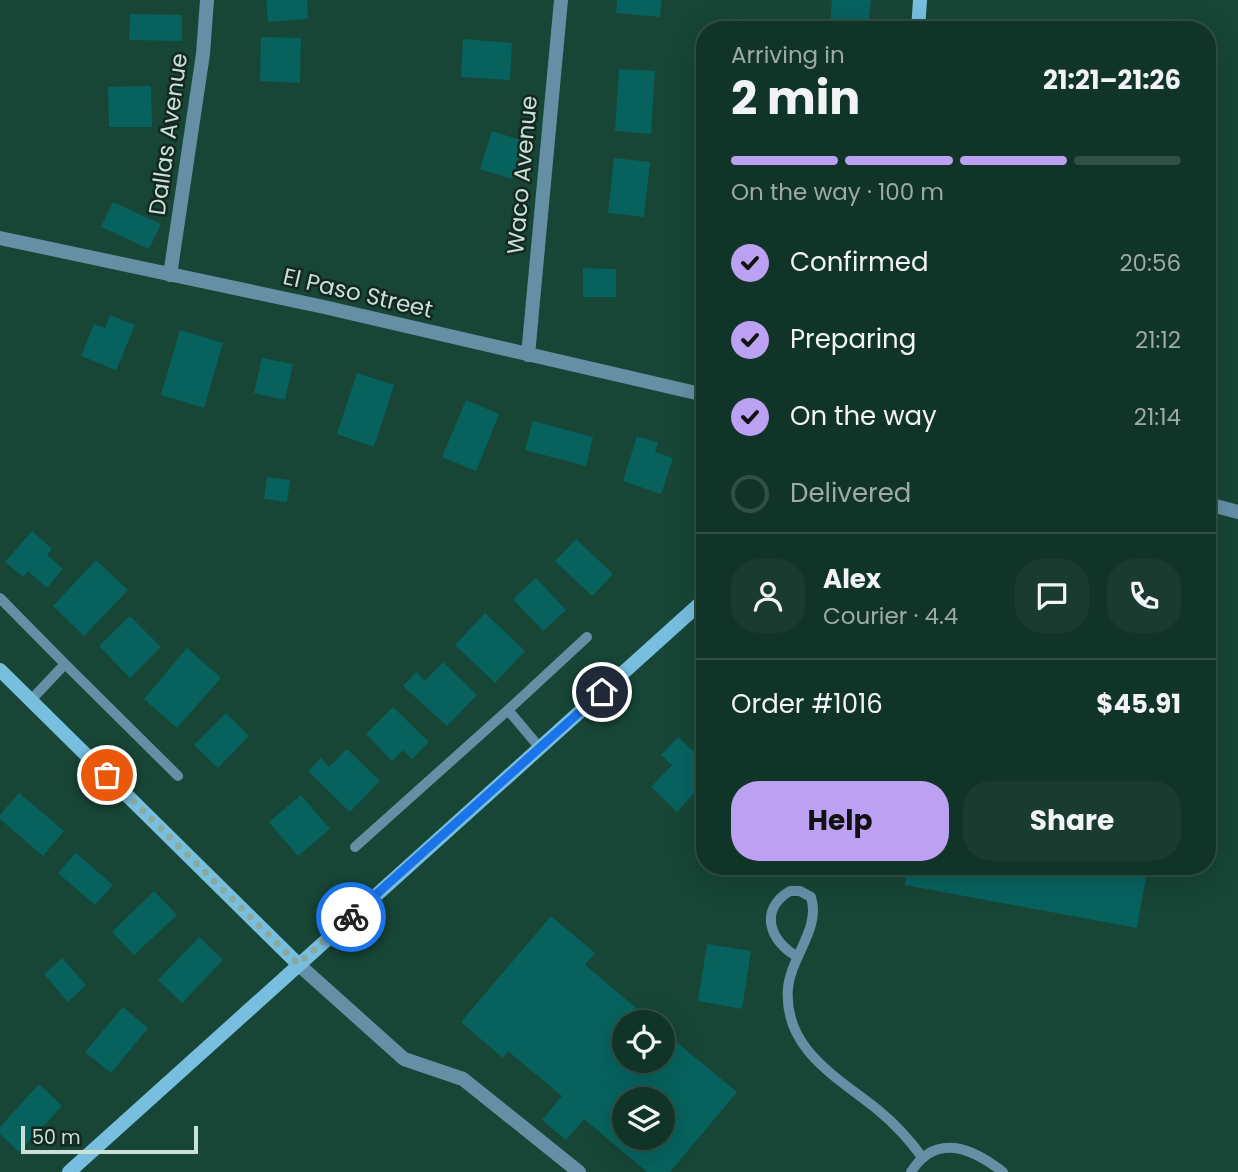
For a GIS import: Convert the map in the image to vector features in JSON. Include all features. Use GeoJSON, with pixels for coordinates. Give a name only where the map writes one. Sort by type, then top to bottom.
{"type":"FeatureCollection","features":[{"type":"Feature","properties":{"kind":"street","name":"Dallas Avenue"},"geometry":{"type":"LineString","coordinates":[[170,275],[203,54],[208,0]]}},
{"type":"Feature","properties":{"kind":"street","name":"Waco Avenue"},"geometry":{"type":"LineString","coordinates":[[528,355],[561,0]]}},
{"type":"Feature","properties":{"kind":"street"},"geometry":{"type":"LineString","coordinates":[[919,21],[920,0]]}},
{"type":"Feature","properties":{"kind":"street","name":"El Paso Street"},"geometry":{"type":"LineString","coordinates":[[0,238],[324,307],[696,393]]}},
{"type":"Feature","properties":{"kind":"street"},"geometry":{"type":"LineString","coordinates":[[1216,506],[1238,512]]}},
{"type":"Feature","properties":{"kind":"street"},"geometry":{"type":"LineString","coordinates":[[69,1172],[696,607]]}},
{"type":"Feature","properties":{"kind":"street"},"geometry":{"type":"LineString","coordinates":[[0,670],[298,964],[404,1059],[463,1079],[579,1172]]}},
{"type":"Feature","properties":{"kind":"lane"},"geometry":{"type":"LineString","coordinates":[[0,598],[178,776]]}},
{"type":"Feature","properties":{"kind":"lane"},"geometry":{"type":"LineString","coordinates":[[355,847],[587,637]]}},
{"type":"Feature","properties":{"kind":"lane"},"geometry":{"type":"LineString","coordinates":[[31,700],[65,664]]}},
{"type":"Feature","properties":{"kind":"lane"},"geometry":{"type":"LineString","coordinates":[[508,710],[540,748]]}},
{"type":"Feature","properties":{"kind":"lane"},"geometry":{"type":"LineString","coordinates":[[798,957],[786,951],[774,938],[771,925],[778,901],[790,891],[800,891],[811,897],[815,909],[813,920],[798,957],[790,975],[788,990],[792,1027],[818,1061],[837,1080],[902,1131],[922,1157]]}},
{"type":"Feature","properties":{"kind":"lane"},"geometry":{"type":"LineString","coordinates":[[911,1172],[922,1157],[933,1151],[953,1147],[965,1149],[1003,1172]]}},
{"type":"Feature","properties":{"kind":"building"},"geometry":{"type":"Polygon","coordinates":[[[266,0],[307,0],[308,19],[268,22],[266,0]]]}},
{"type":"Feature","properties":{"kind":"building"},"geometry":{"type":"Polygon","coordinates":[[[617,0],[662,0],[660,17],[616,13],[617,0]]]}},
{"type":"Feature","properties":{"kind":"building"},"geometry":{"type":"Polygon","coordinates":[[[832,0],[871,0],[869,21],[830,21],[832,0]]]}},
{"type":"Feature","properties":{"kind":"building"},"geometry":{"type":"Polygon","coordinates":[[[130,14],[182,15],[182,41],[129,40],[130,14]]]}},
{"type":"Feature","properties":{"kind":"building"},"geometry":{"type":"Polygon","coordinates":[[[261,37],[301,38],[300,83],[260,81],[261,37]]]}},
{"type":"Feature","properties":{"kind":"building"},"geometry":{"type":"Polygon","coordinates":[[[463,39],[512,43],[510,80],[461,77],[463,39]]]}},
{"type":"Feature","properties":{"kind":"building"},"geometry":{"type":"Polygon","coordinates":[[[619,69],[655,71],[651,134],[615,131],[619,69]]]}},
{"type":"Feature","properties":{"kind":"building"},"geometry":{"type":"Polygon","coordinates":[[[151,86],[152,127],[109,127],[108,87],[151,86]]]}},
{"type":"Feature","properties":{"kind":"building"},"geometry":{"type":"Polygon","coordinates":[[[492,131],[524,141],[512,179],[480,169],[492,131]]]}},
{"type":"Feature","properties":{"kind":"building"},"geometry":{"type":"Polygon","coordinates":[[[614,158],[650,162],[644,217],[608,213],[614,158]]]}},
{"type":"Feature","properties":{"kind":"building"},"geometry":{"type":"Polygon","coordinates":[[[113,202],[161,224],[149,249],[101,227],[113,202]]]}},
{"type":"Feature","properties":{"kind":"building"},"geometry":{"type":"Polygon","coordinates":[[[583,268],[616,269],[616,297],[583,297],[583,268]]]}},
{"type":"Feature","properties":{"kind":"building"},"geometry":{"type":"Polygon","coordinates":[[[110,315],[135,325],[116,370],[81,356],[94,324],[105,328],[110,315]]]}},
{"type":"Feature","properties":{"kind":"building"},"geometry":{"type":"Polygon","coordinates":[[[180,330],[223,343],[204,408],[161,395],[180,330]]]}},
{"type":"Feature","properties":{"kind":"building"},"geometry":{"type":"Polygon","coordinates":[[[262,358],[293,364],[285,400],[254,393],[262,358]]]}},
{"type":"Feature","properties":{"kind":"building"},"geometry":{"type":"Polygon","coordinates":[[[357,373],[394,385],[374,447],[337,434],[357,373]]]}},
{"type":"Feature","properties":{"kind":"building"},"geometry":{"type":"Polygon","coordinates":[[[466,400],[499,414],[476,471],[442,457],[466,400]]]}},
{"type":"Feature","properties":{"kind":"building"},"geometry":{"type":"Polygon","coordinates":[[[533,421],[593,437],[586,466],[525,450],[533,421]]]}},
{"type":"Feature","properties":{"kind":"building"},"geometry":{"type":"Polygon","coordinates":[[[637,436],[658,443],[655,452],[673,458],[661,494],[623,481],[637,436]]]}},
{"type":"Feature","properties":{"kind":"building"},"geometry":{"type":"Polygon","coordinates":[[[267,477],[290,480],[287,502],[264,499],[267,477]]]}},
{"type":"Feature","properties":{"kind":"building"},"geometry":{"type":"Polygon","coordinates":[[[32,531],[52,549],[47,555],[63,569],[47,588],[28,571],[23,577],[5,562],[32,531]]]}},
{"type":"Feature","properties":{"kind":"building"},"geometry":{"type":"Polygon","coordinates":[[[576,539],[613,574],[592,596],[555,561],[576,539]]]}},
{"type":"Feature","properties":{"kind":"building"},"geometry":{"type":"Polygon","coordinates":[[[96,560],[128,590],[84,636],[53,606],[96,560]]]}},
{"type":"Feature","properties":{"kind":"building"},"geometry":{"type":"Polygon","coordinates":[[[536,578],[566,610],[543,631],[513,599],[536,578]]]}},
{"type":"Feature","properties":{"kind":"building"},"geometry":{"type":"Polygon","coordinates":[[[485,613],[525,651],[495,683],[455,645],[485,613]]]}},
{"type":"Feature","properties":{"kind":"building"},"geometry":{"type":"Polygon","coordinates":[[[130,616],[161,647],[130,678],[99,646],[130,616]]]}},
{"type":"Feature","properties":{"kind":"building"},"geometry":{"type":"Polygon","coordinates":[[[187,648],[221,678],[177,728],[144,699],[187,648]]]}},
{"type":"Feature","properties":{"kind":"building"},"geometry":{"type":"Polygon","coordinates":[[[443,662],[477,695],[447,726],[403,686],[416,672],[425,681],[443,662]]]}},
{"type":"Feature","properties":{"kind":"building"},"geometry":{"type":"Polygon","coordinates":[[[393,707],[429,742],[412,759],[403,750],[392,761],[366,734],[393,707]]]}},
{"type":"Feature","properties":{"kind":"building"},"geometry":{"type":"Polygon","coordinates":[[[226,713],[249,736],[218,768],[194,745],[226,713]]]}},
{"type":"Feature","properties":{"kind":"building"},"geometry":{"type":"Polygon","coordinates":[[[678,737],[696,754],[696,791],[677,812],[651,787],[672,765],[661,755],[678,737]]]}},
{"type":"Feature","properties":{"kind":"building"},"geometry":{"type":"Polygon","coordinates":[[[347,749],[380,781],[350,812],[308,771],[321,758],[329,767],[347,749]]]}},
{"type":"Feature","properties":{"kind":"building"},"geometry":{"type":"Polygon","coordinates":[[[19,793],[64,831],[43,856],[0,819],[0,815],[19,793]]]}},
{"type":"Feature","properties":{"kind":"building"},"geometry":{"type":"Polygon","coordinates":[[[301,795],[330,829],[298,856],[269,822],[301,795]]]}},
{"type":"Feature","properties":{"kind":"building"},"geometry":{"type":"Polygon","coordinates":[[[76,853],[113,885],[95,905],[58,873],[76,853]]]}},
{"type":"Feature","properties":{"kind":"building"},"geometry":{"type":"Polygon","coordinates":[[[904,875],[1146,875],[1137,928],[905,885],[904,875]]]}},
{"type":"Feature","properties":{"kind":"building"},"geometry":{"type":"Polygon","coordinates":[[[154,891],[177,915],[134,955],[112,932],[154,891]]]}},
{"type":"Feature","properties":{"kind":"building"},"geometry":{"type":"Polygon","coordinates":[[[551,916],[595,953],[585,965],[639,1010],[612,1010],[612,1073],[675,1073],[675,1041],[737,1092],[670,1172],[647,1172],[621,1150],[675,1150],[675,1087],[612,1087],[612,1143],[584,1119],[566,1140],[542,1120],[562,1096],[508,1051],[503,1058],[461,1022],[551,916]]]}},
{"type":"Feature","properties":{"kind":"building"},"geometry":{"type":"Polygon","coordinates":[[[199,937],[223,960],[182,1003],[158,980],[199,937]]]}},
{"type":"Feature","properties":{"kind":"building"},"geometry":{"type":"Polygon","coordinates":[[[707,944],[751,951],[742,1009],[698,1001],[707,944]]]}},
{"type":"Feature","properties":{"kind":"building"},"geometry":{"type":"Polygon","coordinates":[[[62,958],[86,985],[68,1002],[44,974],[62,958]]]}},
{"type":"Feature","properties":{"kind":"building"},"geometry":{"type":"Polygon","coordinates":[[[123,1007],[148,1028],[111,1073],[85,1052],[123,1007]]]}},
{"type":"Feature","properties":{"kind":"building"},"geometry":{"type":"Polygon","coordinates":[[[39,1084],[62,1106],[19,1152],[0,1134],[0,1127],[39,1084]]]}},
{"type":"Feature","properties":{"kind":"way so far"},"geometry":{"type":"LineString","coordinates":[[107,775],[298,964],[351,917]]}},
{"type":"Feature","properties":{"kind":"route"},"geometry":{"type":"LineString","coordinates":[[351,917],[602,692]]}}]}
